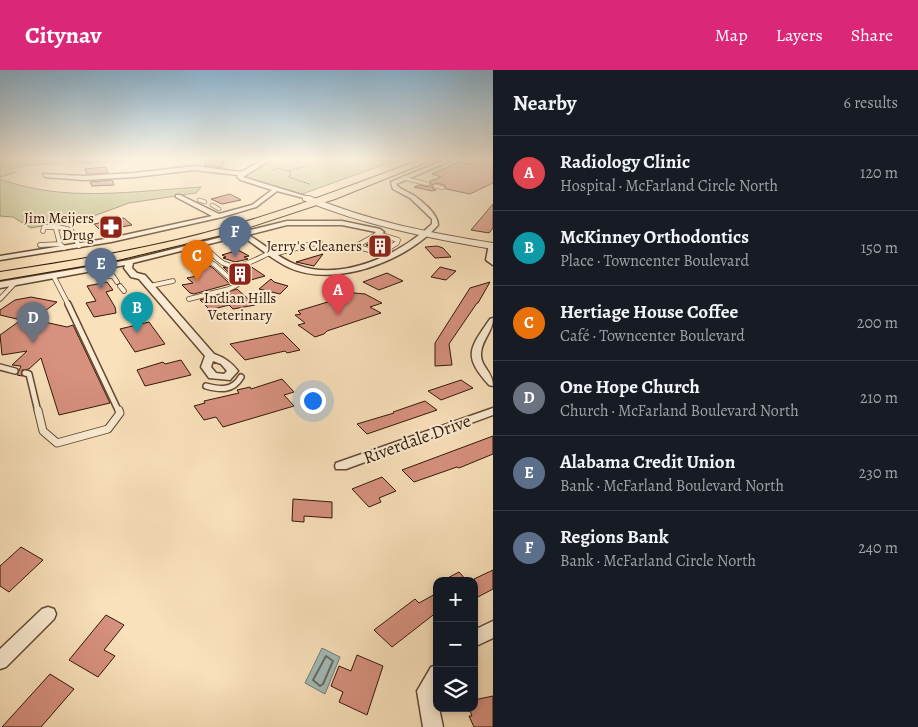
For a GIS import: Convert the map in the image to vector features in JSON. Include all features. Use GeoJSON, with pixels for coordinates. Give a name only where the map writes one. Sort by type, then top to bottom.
{"type":"FeatureCollection","features":[{"type":"Feature","properties":{"kind":"highway"},"geometry":{"type":"LineString","coordinates":[[0,266],[126,259],[234,229],[334,191]]}},
{"type":"Feature","properties":{"kind":"highway"},"geometry":{"type":"LineString","coordinates":[[0,266],[143,242],[351,191]]}},
{"type":"Feature","properties":{"kind":"highway"},"geometry":{"type":"LineString","coordinates":[[331,208],[330,201],[334,196]]}},
{"type":"Feature","properties":{"kind":"highway"},"geometry":{"type":"LineString","coordinates":[[126,259],[125,250],[143,242]]}},
{"type":"Feature","properties":{"kind":"street"},"geometry":{"type":"LineString","coordinates":[[0,266],[62,246],[79,246],[218,212],[254,206],[274,191]]}},
{"type":"Feature","properties":{"kind":"street"},"geometry":{"type":"LineString","coordinates":[[281,191],[331,208],[344,219],[378,230],[380,232],[378,234]]}},
{"type":"Feature","properties":{"kind":"street"},"geometry":{"type":"LineString","coordinates":[[242,234],[294,267],[310,272],[329,273],[368,266],[390,256],[422,236],[435,224],[435,219],[412,197],[401,191]]}},
{"type":"Feature","properties":{"kind":"street"},"geometry":{"type":"LineString","coordinates":[[178,196],[218,212]]}},
{"type":"Feature","properties":{"kind":"street"},"geometry":{"type":"LineString","coordinates":[[0,285],[54,277],[126,259],[188,249],[287,223],[344,219],[422,236],[492,246],[490,260],[493,263]]}},
{"type":"Feature","properties":{"kind":"street"},"geometry":{"type":"LineString","coordinates":[[225,239],[257,243]]}},
{"type":"Feature","properties":{"kind":"street"},"geometry":{"type":"LineString","coordinates":[[126,259],[128,268],[134,275],[142,277],[210,356]]}},
{"type":"Feature","properties":{"kind":"street"},"geometry":{"type":"LineString","coordinates":[[493,320],[476,347],[476,359],[482,372],[493,383]]}},
{"type":"Feature","properties":{"kind":"street","name":"Riverdale Drive"},"geometry":{"type":"LineString","coordinates":[[340,466],[493,411]]}},
{"type":"Feature","properties":{"kind":"street"},"geometry":{"type":"LineString","coordinates":[[0,661],[48,614]]}},
{"type":"Feature","properties":{"kind":"street"},"geometry":{"type":"LineString","coordinates":[[478,637],[493,629]]}},
{"type":"Feature","properties":{"kind":"street"},"geometry":{"type":"LineString","coordinates":[[433,680],[426,691],[433,727]]}},
{"type":"Feature","properties":{"kind":"lane"},"geometry":{"type":"LineString","coordinates":[[199,200],[205,202]]}},
{"type":"Feature","properties":{"kind":"lane"},"geometry":{"type":"LineString","coordinates":[[212,205],[218,212]]}},
{"type":"Feature","properties":{"kind":"lane"},"geometry":{"type":"LineString","coordinates":[[43,231],[44,227],[71,230]]}},
{"type":"Feature","properties":{"kind":"lane"},"geometry":{"type":"LineString","coordinates":[[57,229],[71,230]]}},
{"type":"Feature","properties":{"kind":"lane"},"geometry":{"type":"LineString","coordinates":[[40,245],[45,247],[62,246],[57,229]]}},
{"type":"Feature","properties":{"kind":"lane"},"geometry":{"type":"LineString","coordinates":[[71,230],[79,246]]}},
{"type":"Feature","properties":{"kind":"lane"},"geometry":{"type":"LineString","coordinates":[[381,253],[398,242],[394,238],[378,234],[358,246],[390,256]]}},
{"type":"Feature","properties":{"kind":"lane"},"geometry":{"type":"LineString","coordinates":[[201,245],[224,264],[233,266],[253,262],[261,256],[320,242]]}},
{"type":"Feature","properties":{"kind":"lane"},"geometry":{"type":"LineString","coordinates":[[188,249],[214,264],[237,284],[229,289],[189,299]]}},
{"type":"Feature","properties":{"kind":"lane"},"geometry":{"type":"LineString","coordinates":[[106,276],[113,276],[124,291]]}},
{"type":"Feature","properties":{"kind":"lane"},"geometry":{"type":"LineString","coordinates":[[25,373],[28,374],[43,431],[57,443],[108,429],[120,413],[90,347],[54,277]]}},
{"type":"Feature","properties":{"kind":"lane"},"geometry":{"type":"LineString","coordinates":[[150,286],[173,281]]}},
{"type":"Feature","properties":{"kind":"lane"},"geometry":{"type":"LineString","coordinates":[[0,299],[15,283]]}},
{"type":"Feature","properties":{"kind":"lane"},"geometry":{"type":"LineString","coordinates":[[0,367],[15,371]]}},
{"type":"Feature","properties":{"kind":"lane"},"geometry":{"type":"LineString","coordinates":[[206,386],[217,389],[232,388],[238,384],[241,377]]}},
{"type":"Feature","properties":{"kind":"shaded area"},"geometry":{"type":"Polygon","coordinates":[[[0,191],[47,191],[99,194],[198,191],[196,193],[129,203],[91,217],[31,228],[13,217],[0,216],[0,191]]]}},
{"type":"Feature","properties":{"kind":"shaded area"},"geometry":{"type":"Polygon","coordinates":[[[290,191],[311,191],[302,194],[290,191]]]}},
{"type":"Feature","properties":{"kind":"water"},"geometry":{"type":"Polygon","coordinates":[[[322,648],[340,657],[325,694],[305,683],[322,648]]]}},
{"type":"Feature","properties":{"kind":"building"},"geometry":{"type":"Polygon","coordinates":[[[454,191],[477,191],[470,194],[454,191]]]}},
{"type":"Feature","properties":{"kind":"building"},"geometry":{"type":"Polygon","coordinates":[[[230,194],[241,200],[222,204],[211,199],[230,194]]]}},
{"type":"Feature","properties":{"kind":"building"},"geometry":{"type":"Polygon","coordinates":[[[493,204],[493,228],[489,233],[471,230],[493,204]]]}},
{"type":"Feature","properties":{"kind":"building"},"geometry":{"type":"Polygon","coordinates":[[[124,218],[132,225],[101,231],[94,224],[124,218]]]}},
{"type":"Feature","properties":{"kind":"building","name":"Jerry's Cleaners"},"geometry":{"type":"Polygon","coordinates":[[[383,239],[392,242],[380,249],[366,245],[372,242],[378,243],[383,239]]]}},
{"type":"Feature","properties":{"kind":"building"},"geometry":{"type":"Polygon","coordinates":[[[437,246],[443,248],[451,257],[435,258],[425,247],[437,246]]]}},
{"type":"Feature","properties":{"kind":"building"},"geometry":{"type":"Polygon","coordinates":[[[238,250],[249,256],[244,257],[248,259],[235,262],[223,258],[226,257],[222,255],[238,250]]]}},
{"type":"Feature","properties":{"kind":"building"},"geometry":{"type":"Polygon","coordinates":[[[323,254],[314,266],[296,262],[323,254]]]}},
{"type":"Feature","properties":{"kind":"building"},"geometry":{"type":"Polygon","coordinates":[[[203,262],[213,268],[230,284],[194,294],[190,293],[182,285],[193,283],[187,278],[197,276],[191,271],[201,268],[196,264],[203,262]]]}},
{"type":"Feature","properties":{"kind":"building","name":"Indian Hills Veterinary"},"geometry":{"type":"Polygon","coordinates":[[[250,266],[265,276],[240,283],[223,267],[235,270],[250,266]]]}},
{"type":"Feature","properties":{"kind":"building"},"geometry":{"type":"Polygon","coordinates":[[[440,267],[456,271],[446,280],[431,277],[440,267]]]}},
{"type":"Feature","properties":{"kind":"building"},"geometry":{"type":"Polygon","coordinates":[[[387,273],[403,281],[379,290],[363,282],[387,273]]]}},
{"type":"Feature","properties":{"kind":"building"},"geometry":{"type":"Polygon","coordinates":[[[271,279],[274,282],[288,286],[280,294],[259,289],[271,279]]]}},
{"type":"Feature","properties":{"kind":"building"},"geometry":{"type":"Polygon","coordinates":[[[107,282],[113,290],[106,292],[115,307],[116,313],[94,317],[86,303],[96,301],[87,286],[107,282]]]}},
{"type":"Feature","properties":{"kind":"building"},"geometry":{"type":"Polygon","coordinates":[[[490,282],[478,303],[449,344],[452,365],[435,366],[435,343],[470,288],[490,282]]]}},
{"type":"Feature","properties":{"kind":"building"},"geometry":{"type":"Polygon","coordinates":[[[237,289],[255,305],[233,309],[229,305],[210,310],[200,300],[237,289]]]}},
{"type":"Feature","properties":{"kind":"building"},"geometry":{"type":"Polygon","coordinates":[[[344,292],[365,294],[382,303],[370,307],[381,313],[327,331],[315,337],[298,325],[305,323],[295,315],[301,314],[298,311],[344,297],[344,292]]]}},
{"type":"Feature","properties":{"kind":"building"},"geometry":{"type":"Polygon","coordinates":[[[31,297],[57,302],[37,317],[45,318],[40,321],[67,327],[73,325],[110,403],[59,415],[41,358],[29,369],[22,370],[22,376],[17,375],[21,366],[12,365],[27,351],[2,355],[0,335],[21,320],[0,315],[0,310],[15,300],[31,297]]]}},
{"type":"Feature","properties":{"kind":"building"},"geometry":{"type":"Polygon","coordinates":[[[149,322],[165,344],[135,352],[120,329],[149,322]]]}},
{"type":"Feature","properties":{"kind":"building"},"geometry":{"type":"Polygon","coordinates":[[[283,333],[300,350],[287,353],[285,351],[245,360],[230,344],[283,333]]]}},
{"type":"Feature","properties":{"kind":"building"},"geometry":{"type":"Polygon","coordinates":[[[181,360],[191,375],[145,386],[137,370],[163,362],[165,364],[181,360]]]}},
{"type":"Feature","properties":{"kind":"building"},"geometry":{"type":"Polygon","coordinates":[[[282,379],[294,392],[284,395],[294,406],[223,427],[216,417],[204,420],[194,406],[205,403],[204,401],[239,393],[237,390],[250,387],[251,389],[282,379]]]}},
{"type":"Feature","properties":{"kind":"building"},"geometry":{"type":"Polygon","coordinates":[[[461,380],[473,388],[441,400],[428,391],[461,380]]]}},
{"type":"Feature","properties":{"kind":"building"},"geometry":{"type":"Polygon","coordinates":[[[425,401],[437,410],[367,434],[357,424],[394,413],[425,401]]]}},
{"type":"Feature","properties":{"kind":"building"},"geometry":{"type":"Polygon","coordinates":[[[493,436],[493,454],[459,468],[457,467],[414,482],[402,470],[493,436]]]}},
{"type":"Feature","properties":{"kind":"building"},"geometry":{"type":"Polygon","coordinates":[[[382,477],[396,491],[379,498],[381,502],[369,507],[352,489],[382,477]]]}},
{"type":"Feature","properties":{"kind":"building"},"geometry":{"type":"Polygon","coordinates":[[[293,499],[332,502],[332,518],[304,516],[304,522],[292,521],[293,499]]]}},
{"type":"Feature","properties":{"kind":"building"},"geometry":{"type":"Polygon","coordinates":[[[21,547],[43,560],[9,592],[0,586],[0,566],[21,547]]]}},
{"type":"Feature","properties":{"kind":"building"},"geometry":{"type":"Polygon","coordinates":[[[493,570],[493,589],[478,597],[478,577],[493,570]]]}},
{"type":"Feature","properties":{"kind":"building"},"geometry":{"type":"Polygon","coordinates":[[[459,572],[463,577],[450,577],[459,572]]]}},
{"type":"Feature","properties":{"kind":"building"},"geometry":{"type":"Polygon","coordinates":[[[433,595],[433,615],[392,647],[374,630],[415,599],[419,603],[433,595]]]}},
{"type":"Feature","properties":{"kind":"building"},"geometry":{"type":"Polygon","coordinates":[[[106,615],[124,625],[104,650],[115,656],[98,677],[69,660],[106,615]]]}},
{"type":"Feature","properties":{"kind":"building"},"geometry":{"type":"Polygon","coordinates":[[[357,655],[383,666],[367,715],[339,702],[343,692],[331,686],[339,666],[351,671],[357,655]]]}},
{"type":"Feature","properties":{"kind":"building"},"geometry":{"type":"Polygon","coordinates":[[[50,674],[74,689],[41,727],[2,727],[50,674]]]}},
{"type":"Feature","properties":{"kind":"building"},"geometry":{"type":"Polygon","coordinates":[[[493,696],[493,727],[474,727],[469,716],[472,716],[470,712],[478,712],[478,699],[493,696]]]}},
{"type":"Feature","properties":{"kind":"place","name":"Jim Meijers Drug"},"geometry":{"type":"Point","coordinates":[111,227]}},
{"type":"Feature","properties":{"kind":"place","name":"Jerry's Cleaners"},"geometry":{"type":"Point","coordinates":[380,246]}},
{"type":"Feature","properties":{"kind":"place","name":"Regions Bank"},"geometry":{"type":"Point","coordinates":[235,257]}},
{"type":"Feature","properties":{"kind":"place","name":"Indian Hills Veterinary"},"geometry":{"type":"Point","coordinates":[240,274]}},
{"type":"Feature","properties":{"kind":"place","name":"Hertiage House Coffee"},"geometry":{"type":"Point","coordinates":[197,281]}},
{"type":"Feature","properties":{"kind":"place","name":"Alabama Credit Union"},"geometry":{"type":"Point","coordinates":[101,289]}},
{"type":"Feature","properties":{"kind":"place","name":"Radiology Clinic"},"geometry":{"type":"Point","coordinates":[338,315]}},
{"type":"Feature","properties":{"kind":"place","name":"McKinney Orthodontics"},"geometry":{"type":"Point","coordinates":[137,333]}},
{"type":"Feature","properties":{"kind":"place","name":"One Hope Church"},"geometry":{"type":"Point","coordinates":[33,343]}}]}
